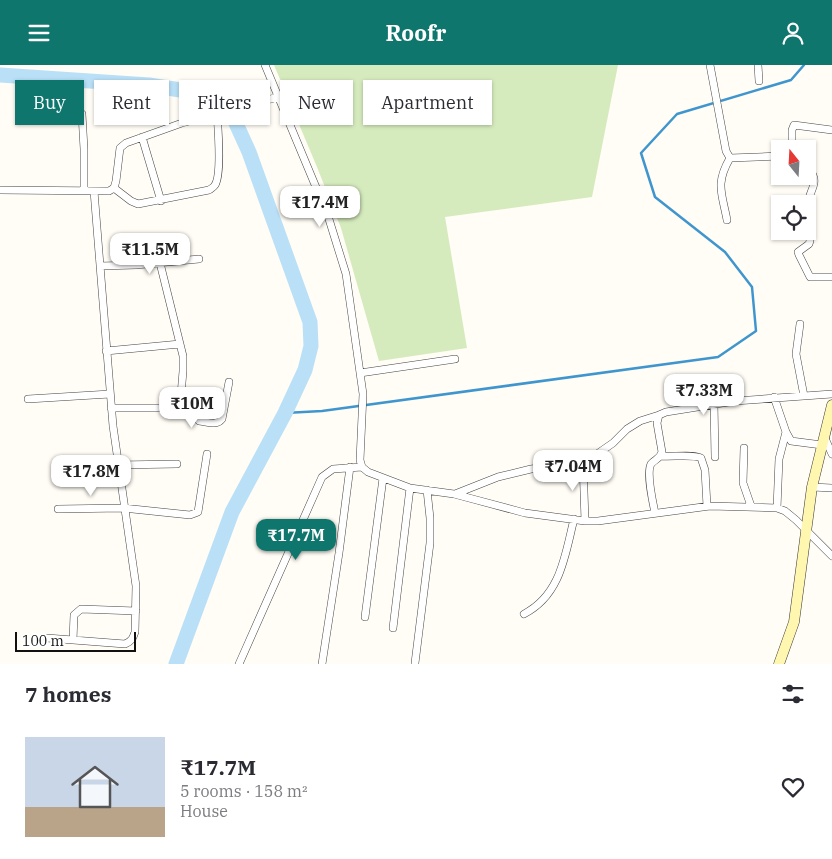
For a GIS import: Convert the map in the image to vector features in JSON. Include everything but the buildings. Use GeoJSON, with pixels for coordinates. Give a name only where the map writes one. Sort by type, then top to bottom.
{"type":"FeatureCollection","features":[{"type":"Feature","properties":{"kind":"street"},"geometry":{"type":"LineString","coordinates":[[265,65],[328,216],[346,275],[363,394],[360,460],[362,467],[368,472],[410,488],[454,494],[525,513],[586,521],[707,506],[777,508],[791,515],[832,556]]}},
{"type":"Feature","properties":{"kind":"street"},"geometry":{"type":"LineString","coordinates":[[710,65],[726,151],[730,158]]}},
{"type":"Feature","properties":{"kind":"street"},"geometry":{"type":"LineString","coordinates":[[758,65],[759,81]]}},
{"type":"Feature","properties":{"kind":"street"},"geometry":{"type":"LineString","coordinates":[[270,99],[278,97]]}},
{"type":"Feature","properties":{"kind":"street"},"geometry":{"type":"LineString","coordinates":[[0,190],[109,191],[114,188],[116,181],[120,148],[126,143],[179,124]]}},
{"type":"Feature","properties":{"kind":"street"},"geometry":{"type":"LineString","coordinates":[[83,125],[84,191]]}},
{"type":"Feature","properties":{"kind":"street"},"geometry":{"type":"LineString","coordinates":[[114,188],[138,204],[161,201],[209,190],[214,186],[217,177],[220,125]]}},
{"type":"Feature","properties":{"kind":"street"},"geometry":{"type":"LineString","coordinates":[[792,140],[794,125],[832,130]]}},
{"type":"Feature","properties":{"kind":"street"},"geometry":{"type":"LineString","coordinates":[[142,137],[161,201]]}},
{"type":"Feature","properties":{"kind":"street"},"geometry":{"type":"LineString","coordinates":[[730,158],[771,156]]}},
{"type":"Feature","properties":{"kind":"street"},"geometry":{"type":"LineString","coordinates":[[727,220],[720,182],[722,172],[730,158]]}},
{"type":"Feature","properties":{"kind":"street"},"geometry":{"type":"LineString","coordinates":[[813,185],[808,202],[810,241],[809,244],[798,252],[810,277],[832,277]]}},
{"type":"Feature","properties":{"kind":"street"},"geometry":{"type":"LineString","coordinates":[[47,639],[120,644],[131,642],[135,632],[136,586],[123,508],[111,407],[94,191]]}},
{"type":"Feature","properties":{"kind":"street"},"geometry":{"type":"LineString","coordinates":[[100,266],[199,259]]}},
{"type":"Feature","properties":{"kind":"street"},"geometry":{"type":"LineString","coordinates":[[160,263],[184,366],[180,407]]}},
{"type":"Feature","properties":{"kind":"street"},"geometry":{"type":"LineString","coordinates":[[800,325],[796,355],[804,396]]}},
{"type":"Feature","properties":{"kind":"street"},"geometry":{"type":"LineString","coordinates":[[106,351],[180,344]]}},
{"type":"Feature","properties":{"kind":"street"},"geometry":{"type":"LineString","coordinates":[[360,373],[455,359]]}},
{"type":"Feature","properties":{"kind":"street"},"geometry":{"type":"LineString","coordinates":[[111,407],[180,407],[190,409],[199,421],[220,422],[224,412],[229,382]]}},
{"type":"Feature","properties":{"kind":"street"},"geometry":{"type":"LineString","coordinates":[[28,399],[110,394]]}},
{"type":"Feature","properties":{"kind":"street"},"geometry":{"type":"LineString","coordinates":[[454,494],[498,477],[531,469],[583,462],[604,451],[626,429],[640,421],[666,412],[714,403],[832,394]]}},
{"type":"Feature","properties":{"kind":"street"},"geometry":{"type":"LineString","coordinates":[[774,397],[791,441],[823,440]]}},
{"type":"Feature","properties":{"kind":"street"},"geometry":{"type":"LineString","coordinates":[[714,403],[715,457]]}},
{"type":"Feature","properties":{"kind":"street"},"geometry":{"type":"LineString","coordinates":[[779,664],[794,622],[812,487],[832,405]]}},
{"type":"Feature","properties":{"kind":"street"},"geometry":{"type":"LineString","coordinates":[[659,415],[657,423],[661,456]]}},
{"type":"Feature","properties":{"kind":"street"},"geometry":{"type":"LineString","coordinates":[[777,508],[779,459],[786,432]]}},
{"type":"Feature","properties":{"kind":"street"},"geometry":{"type":"LineString","coordinates":[[823,440],[832,454]]}},
{"type":"Feature","properties":{"kind":"street"},"geometry":{"type":"LineString","coordinates":[[744,448],[743,483],[751,506]]}},
{"type":"Feature","properties":{"kind":"street"},"geometry":{"type":"LineString","coordinates":[[58,509],[123,508],[173,515],[195,515],[198,513],[207,454]]}},
{"type":"Feature","properties":{"kind":"street"},"geometry":{"type":"LineString","coordinates":[[655,513],[650,482],[650,466],[661,456],[695,455],[701,458],[705,470],[707,506]]}},
{"type":"Feature","properties":{"kind":"street"},"geometry":{"type":"LineString","coordinates":[[583,462],[586,521]]}},
{"type":"Feature","properties":{"kind":"street"},"geometry":{"type":"LineString","coordinates":[[59,472],[177,464]]}},
{"type":"Feature","properties":{"kind":"street"},"geometry":{"type":"LineString","coordinates":[[322,664],[350,467]]}},
{"type":"Feature","properties":{"kind":"street"},"geometry":{"type":"LineString","coordinates":[[239,664],[322,477],[333,469],[362,467]]}},
{"type":"Feature","properties":{"kind":"street"},"geometry":{"type":"LineString","coordinates":[[365,617],[383,478]]}},
{"type":"Feature","properties":{"kind":"street"},"geometry":{"type":"LineString","coordinates":[[812,487],[832,488]]}},
{"type":"Feature","properties":{"kind":"street"},"geometry":{"type":"LineString","coordinates":[[393,628],[410,488]]}},
{"type":"Feature","properties":{"kind":"street"},"geometry":{"type":"LineString","coordinates":[[415,663],[430,543],[427,491]]}},
{"type":"Feature","properties":{"kind":"street"},"geometry":{"type":"LineString","coordinates":[[524,614],[540,604],[560,575],[574,519]]}},
{"type":"Feature","properties":{"kind":"street"},"geometry":{"type":"LineString","coordinates":[[73,640],[74,615],[81,609],[136,611]]}},
{"type":"Feature","properties":{"kind":"green space"},"geometry":{"type":"Polygon","coordinates":[[[274,65],[618,65],[592,197],[445,217],[467,348],[379,361],[341,228],[299,125],[353,125],[353,80],[280,80],[274,65]]]}},
{"type":"Feature","properties":{"kind":"waterway"},"geometry":{"type":"LineString","coordinates":[[285,413],[322,411],[718,357],[756,331],[752,287],[725,252],[655,197],[641,153],[677,114],[791,80],[804,65]]}},
{"type":"Feature","properties":{"kind":"waterway"},"geometry":{"type":"LineString","coordinates":[[0,75],[149,85],[224,97],[249,152],[310,322],[311,346],[305,370],[285,413],[232,512],[176,664]]}}]}
